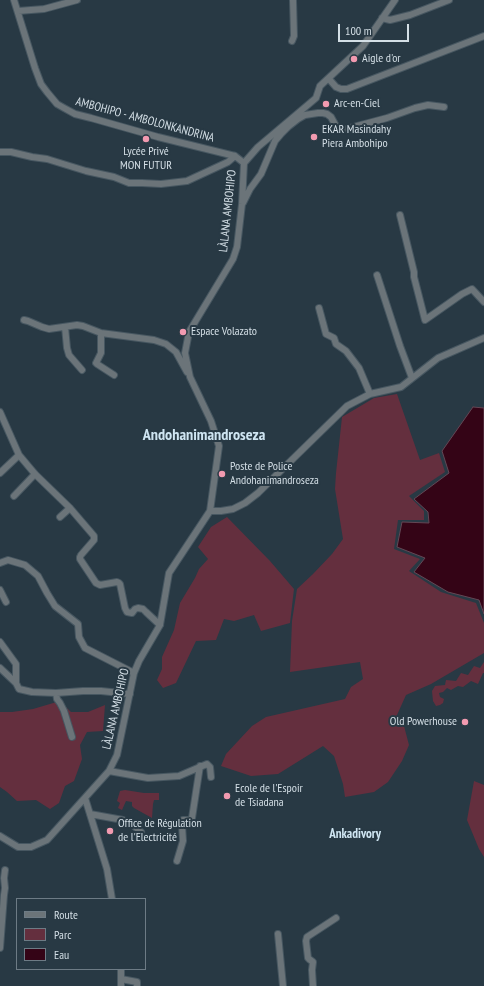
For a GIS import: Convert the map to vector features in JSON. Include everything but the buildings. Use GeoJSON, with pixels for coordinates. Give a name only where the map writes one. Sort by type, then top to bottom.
{"type":"FeatureCollection","features":[{"type":"Feature","properties":{"kind":"street","name":"AMBOHIPO - AMBOLONKANDRINA"},"geometry":{"type":"LineString","coordinates":[[14,0],[41,84],[57,104],[75,114],[161,138],[235,156],[244,163]]}},
{"type":"Feature","properties":{"kind":"street"},"geometry":{"type":"LineString","coordinates":[[18,11],[44,9],[77,0]]}},
{"type":"Feature","properties":{"kind":"street"},"geometry":{"type":"LineString","coordinates":[[292,41],[294,36],[293,0]]}},
{"type":"Feature","properties":{"kind":"street"},"geometry":{"type":"LineString","coordinates":[[244,163],[258,147],[316,98],[320,86],[363,46],[395,0]]}},
{"type":"Feature","properties":{"kind":"street"},"geometry":{"type":"LineString","coordinates":[[382,18],[390,20],[410,15],[449,0]]}},
{"type":"Feature","properties":{"kind":"street"},"geometry":{"type":"LineString","coordinates":[[329,79],[336,87],[347,89],[484,36]]}},
{"type":"Feature","properties":{"kind":"street"},"geometry":{"type":"LineString","coordinates":[[242,204],[250,189],[261,174],[275,141],[289,126],[305,115],[318,113],[327,114],[331,117],[337,128],[342,130],[428,105],[444,107]]}},
{"type":"Feature","properties":{"kind":"street"},"geometry":{"type":"LineString","coordinates":[[0,152],[11,152],[47,159],[86,171],[114,177],[129,183],[161,184],[187,181],[228,162],[235,156]]}},
{"type":"Feature","properties":{"kind":"street","name":"LÀLANA AMBOHIPO"},"geometry":{"type":"LineString","coordinates":[[0,836],[18,847],[31,847],[48,840],[109,771],[117,755],[134,673],[139,661],[160,625],[169,573],[210,510],[219,446],[211,421],[190,377],[185,352],[189,332],[234,259],[237,247],[242,204],[244,163]]}},
{"type":"Feature","properties":{"kind":"street"},"geometry":{"type":"LineString","coordinates":[[400,215],[424,320],[462,294],[472,289],[484,302]]}},
{"type":"Feature","properties":{"kind":"street"},"geometry":{"type":"LineString","coordinates":[[377,275],[412,378]]}},
{"type":"Feature","properties":{"kind":"street"},"geometry":{"type":"LineString","coordinates":[[319,308],[326,334],[334,338],[336,344],[346,351],[359,368],[370,394]]}},
{"type":"Feature","properties":{"kind":"street"},"geometry":{"type":"LineString","coordinates":[[24,320],[42,328],[49,329],[77,325],[101,333],[154,340],[166,344],[176,352],[190,377]]}},
{"type":"Feature","properties":{"kind":"street"},"geometry":{"type":"LineString","coordinates":[[65,327],[69,354],[82,370]]}},
{"type":"Feature","properties":{"kind":"street"},"geometry":{"type":"LineString","coordinates":[[101,333],[101,352],[96,362],[114,375]]}},
{"type":"Feature","properties":{"kind":"street"},"geometry":{"type":"LineString","coordinates":[[210,510],[221,511],[233,509],[245,503],[258,493],[348,406],[370,394],[401,387],[438,358],[484,338]]}},
{"type":"Feature","properties":{"kind":"street"},"geometry":{"type":"LineString","coordinates":[[0,412],[19,455],[35,474],[70,508],[94,536],[94,540],[81,555],[80,559],[96,583],[100,585],[117,582],[119,583],[127,612],[132,613],[138,608],[143,609],[160,625]]}},
{"type":"Feature","properties":{"kind":"street"},"geometry":{"type":"LineString","coordinates":[[0,473],[19,455]]}},
{"type":"Feature","properties":{"kind":"street"},"geometry":{"type":"LineString","coordinates":[[14,496],[35,474]]}},
{"type":"Feature","properties":{"kind":"street"},"geometry":{"type":"LineString","coordinates":[[60,517],[70,508]]}},
{"type":"Feature","properties":{"kind":"street"},"geometry":{"type":"LineString","coordinates":[[0,563],[8,560],[25,565],[38,576],[55,606],[78,624],[79,637],[85,648],[134,673]]}},
{"type":"Feature","properties":{"kind":"street"},"geometry":{"type":"LineString","coordinates":[[0,590],[6,602]]}},
{"type":"Feature","properties":{"kind":"street"},"geometry":{"type":"LineString","coordinates":[[0,642],[16,664],[16,683]]}},
{"type":"Feature","properties":{"kind":"street"},"geometry":{"type":"LineString","coordinates":[[0,668],[16,683],[19,689],[32,692],[56,693],[101,691],[130,694]]}},
{"type":"Feature","properties":{"kind":"street"},"geometry":{"type":"LineString","coordinates":[[56,693],[72,737]]}},
{"type":"Feature","properties":{"kind":"street"},"geometry":{"type":"LineString","coordinates":[[109,771],[148,778],[179,776],[207,764],[211,777]]}},
{"type":"Feature","properties":{"kind":"street"},"geometry":{"type":"LineString","coordinates":[[176,861],[183,841],[183,820],[190,820],[192,818],[200,766]]}},
{"type":"Feature","properties":{"kind":"street"},"geometry":{"type":"LineString","coordinates":[[85,798],[107,869],[112,898]]}},
{"type":"Feature","properties":{"kind":"street"},"geometry":{"type":"LineString","coordinates":[[90,814],[123,820],[141,832]]}},
{"type":"Feature","properties":{"kind":"street"},"geometry":{"type":"LineString","coordinates":[[0,948],[5,870]]}},
{"type":"Feature","properties":{"kind":"street"},"geometry":{"type":"LineString","coordinates":[[313,986],[313,962],[308,958],[307,937],[336,918]]}},
{"type":"Feature","properties":{"kind":"street"},"geometry":{"type":"LineString","coordinates":[[278,934],[283,986]]}},
{"type":"Feature","properties":{"kind":"street"},"geometry":{"type":"LineString","coordinates":[[121,970],[121,986]]}},
{"type":"Feature","properties":{"kind":"street"},"geometry":{"type":"LineString","coordinates":[[121,979],[137,982],[137,986]]}},
{"type":"Feature","properties":{"kind":"green space"},"geometry":{"type":"Polygon","coordinates":[[[397,394],[420,460],[439,453],[445,472],[409,496],[424,511],[424,520],[398,520],[394,549],[420,559],[409,571],[441,592],[476,603],[484,623],[484,653],[431,684],[406,695],[397,715],[404,726],[409,745],[402,761],[388,782],[374,792],[345,797],[343,784],[334,756],[323,746],[278,774],[251,776],[221,766],[226,754],[252,726],[266,717],[345,699],[351,687],[363,679],[360,662],[290,672],[292,621],[297,589],[332,554],[343,539],[335,489],[342,417],[374,398],[397,394]]]}},
{"type":"Feature","properties":{"kind":"green space"},"geometry":{"type":"Polygon","coordinates":[[[227,517],[270,561],[294,589],[290,623],[261,631],[254,615],[234,621],[224,619],[216,640],[196,641],[176,683],[163,688],[157,680],[162,669],[162,657],[174,630],[180,603],[199,569],[208,559],[198,547],[211,527],[227,517]]]}},
{"type":"Feature","properties":{"kind":"green space"},"geometry":{"type":"Polygon","coordinates":[[[484,662],[484,673],[478,684],[471,681],[463,687],[458,686],[451,690],[447,688],[443,692],[439,693],[440,697],[444,699],[443,703],[436,706],[433,701],[432,691],[435,686],[445,685],[446,680],[456,681],[461,673],[468,675],[474,666],[480,668],[484,662]]]}},
{"type":"Feature","properties":{"kind":"green space"},"geometry":{"type":"Polygon","coordinates":[[[60,701],[71,712],[88,712],[105,705],[103,731],[87,732],[80,745],[82,759],[74,781],[65,786],[59,803],[50,809],[36,800],[17,801],[0,787],[0,712],[33,709],[60,701]]]}},
{"type":"Feature","properties":{"kind":"green space"},"geometry":{"type":"Polygon","coordinates":[[[474,781],[484,785],[484,857],[479,849],[467,820],[474,781]]]}},
{"type":"Feature","properties":{"kind":"green space"},"geometry":{"type":"Polygon","coordinates":[[[125,790],[144,793],[159,793],[159,800],[154,800],[152,818],[134,808],[132,806],[132,802],[126,801],[122,810],[118,808],[120,803],[117,801],[120,791],[125,790]]]}},
{"type":"Feature","properties":{"kind":"water"},"geometry":{"type":"Polygon","coordinates":[[[473,407],[484,408],[484,614],[479,600],[448,592],[414,572],[425,558],[397,547],[402,522],[429,523],[428,512],[414,499],[449,473],[442,451],[473,407]]]}},
{"type":"Feature","properties":{"kind":"place","name":"Aigle d'or"},"geometry":{"type":"Point","coordinates":[354,59]}},
{"type":"Feature","properties":{"kind":"place","name":"Arc-en-Ciel"},"geometry":{"type":"Point","coordinates":[326,104]}},
{"type":"Feature","properties":{"kind":"place","name":"EKAR Masindahy Piera Ambohipo"},"geometry":{"type":"Point","coordinates":[314,137]}},
{"type":"Feature","properties":{"kind":"place","name":"Lycée Privé MON FUTUR"},"geometry":{"type":"Point","coordinates":[146,139]}},
{"type":"Feature","properties":{"kind":"place","name":"Espace Volazato"},"geometry":{"type":"Point","coordinates":[183,332]}},
{"type":"Feature","properties":{"kind":"place","name":"Poste de Police Andohanimandroseza"},"geometry":{"type":"Point","coordinates":[222,474]}},
{"type":"Feature","properties":{"kind":"place","name":"Old Powerhouse"},"geometry":{"type":"Point","coordinates":[465,722]}},
{"type":"Feature","properties":{"kind":"place","name":"Ecole de l'Espoir de Tsiadana"},"geometry":{"type":"Point","coordinates":[227,796]}},
{"type":"Feature","properties":{"kind":"place","name":"Office de Régulation de l'Electricité"},"geometry":{"type":"Point","coordinates":[110,831]}},
{"type":"Feature","properties":{"kind":"district","name":"Andohanimandroseza"},"geometry":{"type":"Point","coordinates":[204,435]}},
{"type":"Feature","properties":{"kind":"district","name":"Ankadivory"},"geometry":{"type":"Point","coordinates":[355,834]}}]}
